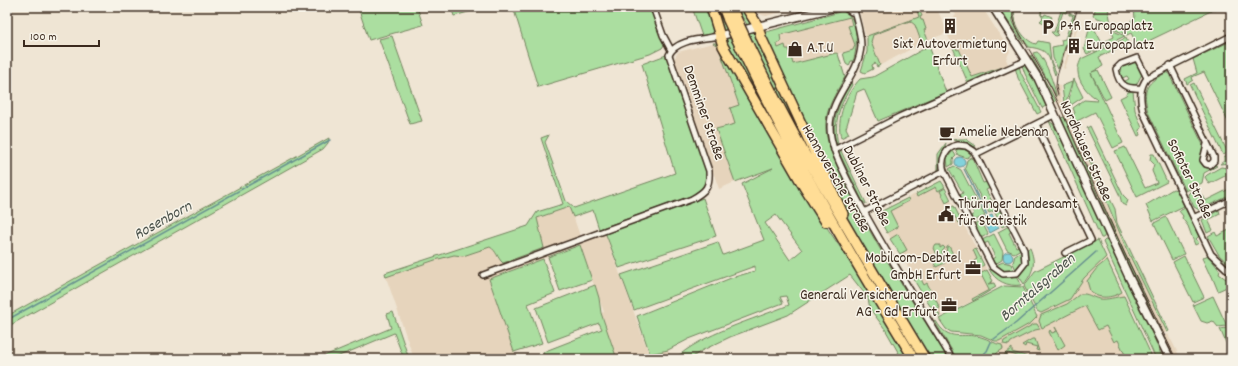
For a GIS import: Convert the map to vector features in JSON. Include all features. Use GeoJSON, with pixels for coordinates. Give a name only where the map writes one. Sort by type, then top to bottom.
{"type":"FeatureCollection","features":[{"type":"Feature","properties":{"kind":"highway"},"geometry":{"type":"LineString","coordinates":[[711,7],[719,36],[804,187],[840,243],[848,249]]}},
{"type":"Feature","properties":{"kind":"highway","name":"Hannoversche Straße"},"geometry":{"type":"LineString","coordinates":[[723,7],[732,19],[784,136],[848,249],[914,359]]}},
{"type":"Feature","properties":{"kind":"highway","name":"Hannoversche Straße"},"geometry":{"type":"LineString","coordinates":[[732,7],[732,19]]}},
{"type":"Feature","properties":{"kind":"highway"},"geometry":{"type":"LineString","coordinates":[[746,7],[758,26],[761,37],[859,249]]}},
{"type":"Feature","properties":{"kind":"highway","name":"Hannoversche Straße"},"geometry":{"type":"LineString","coordinates":[[744,45],[796,140],[925,359]]}},
{"type":"Feature","properties":{"kind":"main road","name":"Demminer Straße"},"geometry":{"type":"LineString","coordinates":[[719,36],[837,7]]}},
{"type":"Feature","properties":{"kind":"main road"},"geometry":{"type":"LineString","coordinates":[[846,7],[850,10],[856,9]]}},
{"type":"Feature","properties":{"kind":"main road","name":"Nordhäuser Straße"},"geometry":{"type":"LineString","coordinates":[[993,7],[1038,78],[1054,115],[1170,359]]}},
{"type":"Feature","properties":{"kind":"main road","name":"Nordhäuser Straße"},"geometry":{"type":"LineString","coordinates":[[1146,310],[1165,359]]}},
{"type":"Feature","properties":{"kind":"street"},"geometry":{"type":"LineString","coordinates":[[653,7],[663,35],[671,50]]}},
{"type":"Feature","properties":{"kind":"street","name":"Dubliner Straße"},"geometry":{"type":"LineString","coordinates":[[856,9],[860,50],[856,65],[838,97],[831,116],[830,134],[834,150],[864,212],[952,359]]}},
{"type":"Feature","properties":{"kind":"street","name":"Demminer Straße"},"geometry":{"type":"LineString","coordinates":[[483,275],[692,199],[704,192],[710,182],[709,171],[669,55],[671,50],[681,44],[719,36]]}},
{"type":"Feature","properties":{"kind":"street"},"geometry":{"type":"LineString","coordinates":[[1147,78],[1137,58],[1121,64],[1116,69],[1126,88],[1141,88],[1147,78],[1231,36]]}},
{"type":"Feature","properties":{"kind":"street"},"geometry":{"type":"LineString","coordinates":[[834,150],[899,117],[1027,60]]}},
{"type":"Feature","properties":{"kind":"street"},"geometry":{"type":"LineString","coordinates":[[1170,66],[1207,144]]}},
{"type":"Feature","properties":{"kind":"street","name":"Sofioter Straße"},"geometry":{"type":"LineString","coordinates":[[1141,88],[1140,98],[1143,112],[1212,254],[1231,273]]}},
{"type":"Feature","properties":{"kind":"street"},"geometry":{"type":"LineString","coordinates":[[976,154],[1054,115]]}},
{"type":"Feature","properties":{"kind":"street"},"geometry":{"type":"LineString","coordinates":[[1036,124],[1091,240],[1065,252]]}},
{"type":"Feature","properties":{"kind":"street"},"geometry":{"type":"LineString","coordinates":[[952,146],[966,146],[976,154],[1025,253],[1024,266],[1017,273],[1003,274],[992,266],[944,171],[944,156],[952,146]]}},
{"type":"Feature","properties":{"kind":"street"},"geometry":{"type":"LineString","coordinates":[[864,212],[944,171]]}},
{"type":"Feature","properties":{"kind":"street"},"geometry":{"type":"LineString","coordinates":[[1195,218],[1231,200]]}},
{"type":"Feature","properties":{"kind":"shaded area"},"geometry":{"type":"Polygon","coordinates":[[[753,7],[799,7],[766,16],[754,10],[753,7]]]}},
{"type":"Feature","properties":{"kind":"shaded area"},"geometry":{"type":"Polygon","coordinates":[[[862,7],[936,7],[948,33],[957,30],[953,18],[956,15],[952,9],[948,10],[947,7],[982,7],[1010,51],[1006,59],[1009,66],[968,83],[947,33],[928,40],[877,67],[876,63],[872,65],[873,69],[863,73],[861,71],[867,52],[867,42],[860,14],[862,7]]]}},
{"type":"Feature","properties":{"kind":"shaded area"},"geometry":{"type":"Polygon","coordinates":[[[1012,7],[1014,7],[1018,29],[1028,46],[1024,44],[1014,26],[1012,7]]]}},
{"type":"Feature","properties":{"kind":"shaded area"},"geometry":{"type":"Polygon","coordinates":[[[850,17],[852,25],[848,26],[855,45],[853,50],[793,64],[786,49],[778,48],[777,44],[781,42],[780,35],[850,17]]]}},
{"type":"Feature","properties":{"kind":"shaded area"},"geometry":{"type":"Polygon","coordinates":[[[1074,18],[1076,19],[1061,67],[1059,67],[1074,18]]]}},
{"type":"Feature","properties":{"kind":"shaded area"},"geometry":{"type":"Polygon","coordinates":[[[1078,19],[1080,20],[1065,69],[1063,68],[1078,19]]]}},
{"type":"Feature","properties":{"kind":"shaded area"},"geometry":{"type":"Polygon","coordinates":[[[713,43],[718,46],[739,105],[736,124],[717,129],[735,182],[719,189],[674,59],[678,52],[713,43]]]}},
{"type":"Feature","properties":{"kind":"shaded area"},"geometry":{"type":"Polygon","coordinates":[[[1033,53],[1056,96],[1055,84],[1060,86],[1061,98],[1064,107],[1060,109],[1048,83],[1031,55],[1033,53]]]}},
{"type":"Feature","properties":{"kind":"shaded area"},"geometry":{"type":"Polygon","coordinates":[[[1066,112],[1126,248],[1167,332],[1162,334],[1119,245],[1062,114],[1066,112]]]}},
{"type":"Feature","properties":{"kind":"shaded area"},"geometry":{"type":"Polygon","coordinates":[[[941,181],[996,287],[973,301],[938,317],[876,214],[941,181]]]}},
{"type":"Feature","properties":{"kind":"shaded area"},"geometry":{"type":"Polygon","coordinates":[[[570,207],[580,236],[603,227],[649,354],[668,350],[671,359],[617,359],[601,313],[604,312],[579,245],[489,279],[517,359],[414,359],[386,277],[435,260],[454,255],[463,256],[490,247],[496,251],[498,259],[544,248],[536,218],[570,207]]]}},
{"type":"Feature","properties":{"kind":"shaded area"},"geometry":{"type":"Polygon","coordinates":[[[1106,256],[1153,359],[988,359],[997,341],[1031,323],[1037,315],[1070,299],[1084,278],[1106,256]]]}},
{"type":"Feature","properties":{"kind":"shaded area"},"geometry":{"type":"Polygon","coordinates":[[[1168,334],[1181,359],[1175,359],[1164,336],[1168,334]]]}},
{"type":"Feature","properties":{"kind":"green space"},"geometry":{"type":"Polygon","coordinates":[[[358,7],[417,7],[423,25],[369,40],[358,7]]]}},
{"type":"Feature","properties":{"kind":"green space"},"geometry":{"type":"Polygon","coordinates":[[[451,7],[486,7],[454,16],[451,7]]]}},
{"type":"Feature","properties":{"kind":"green space"},"geometry":{"type":"Polygon","coordinates":[[[513,7],[650,7],[664,45],[662,48],[650,54],[538,87],[513,7]]]}},
{"type":"Feature","properties":{"kind":"green space"},"geometry":{"type":"Polygon","coordinates":[[[692,7],[706,7],[713,30],[711,34],[702,36],[692,7]]]}},
{"type":"Feature","properties":{"kind":"green space"},"geometry":{"type":"Polygon","coordinates":[[[713,7],[721,7],[725,17],[726,31],[721,31],[713,7]]]}},
{"type":"Feature","properties":{"kind":"green space"},"geometry":{"type":"Polygon","coordinates":[[[736,7],[744,7],[751,22],[748,26],[736,7]]]}},
{"type":"Feature","properties":{"kind":"green space"},"geometry":{"type":"Polygon","coordinates":[[[916,7],[918,7],[922,16],[920,17],[921,20],[923,20],[926,29],[924,30],[928,40],[922,44],[915,25],[910,21],[873,35],[871,42],[880,65],[877,67],[875,63],[872,65],[873,69],[865,73],[861,71],[867,52],[867,36],[919,17],[916,7]]]}},
{"type":"Feature","properties":{"kind":"green space"},"geometry":{"type":"Polygon","coordinates":[[[998,7],[1012,7],[1013,22],[1024,44],[998,7]]]}},
{"type":"Feature","properties":{"kind":"green space"},"geometry":{"type":"Polygon","coordinates":[[[1014,7],[1016,7],[1016,23],[1014,7]]]}},
{"type":"Feature","properties":{"kind":"green space"},"geometry":{"type":"Polygon","coordinates":[[[1059,7],[1067,10],[1066,13],[1063,12],[1056,33],[1058,35],[1055,36],[1051,32],[1054,32],[1061,11],[1059,7]]]}},
{"type":"Feature","properties":{"kind":"green space"},"geometry":{"type":"Polygon","coordinates":[[[1096,7],[1108,7],[1111,24],[1117,22],[1118,26],[1132,24],[1131,20],[1135,19],[1134,7],[1214,7],[1215,9],[1138,46],[1131,33],[1127,35],[1111,28],[1105,21],[1093,16],[1096,7]]]}},
{"type":"Feature","properties":{"kind":"green space"},"geometry":{"type":"Polygon","coordinates":[[[840,12],[847,13],[851,18],[856,32],[855,55],[849,66],[846,64],[843,53],[853,50],[855,45],[848,26],[852,25],[850,17],[780,35],[781,42],[777,44],[778,48],[785,45],[786,49],[789,49],[793,64],[836,53],[838,54],[845,77],[831,102],[827,116],[826,130],[830,148],[865,223],[948,359],[930,359],[852,228],[764,34],[766,32],[840,12]]]}},
{"type":"Feature","properties":{"kind":"green space"},"geometry":{"type":"Polygon","coordinates":[[[1069,13],[1075,15],[1058,69],[1053,58],[1052,47],[1062,45],[1061,40],[1065,39],[1073,16],[1069,15],[1069,13]]]}},
{"type":"Feature","properties":{"kind":"green space"},"geometry":{"type":"Polygon","coordinates":[[[1045,14],[1052,17],[1048,25],[1040,21],[1043,18],[1041,15],[1044,16],[1045,14]]]}},
{"type":"Feature","properties":{"kind":"green space"},"geometry":{"type":"Polygon","coordinates":[[[1091,22],[1097,24],[1099,27],[1095,30],[1102,43],[1114,37],[1111,30],[1125,36],[1087,54],[1084,49],[1091,22]]]}},
{"type":"Feature","properties":{"kind":"green space"},"geometry":{"type":"Polygon","coordinates":[[[1016,23],[1022,34],[1031,42],[1036,44],[1038,41],[1049,43],[1051,62],[1056,72],[1055,75],[1048,55],[1041,50],[1029,47],[1016,23]]]}},
{"type":"Feature","properties":{"kind":"green space"},"geometry":{"type":"Polygon","coordinates":[[[749,33],[757,33],[841,216],[751,44],[753,43],[749,33]]]}},
{"type":"Feature","properties":{"kind":"green space"},"geometry":{"type":"Polygon","coordinates":[[[392,36],[422,121],[410,124],[379,39],[392,36]]]}},
{"type":"Feature","properties":{"kind":"green space"},"geometry":{"type":"Polygon","coordinates":[[[729,38],[742,57],[800,171],[725,43],[725,40],[729,38]]]}},
{"type":"Feature","properties":{"kind":"green space"},"geometry":{"type":"Polygon","coordinates":[[[1126,38],[1128,43],[1099,57],[1103,66],[1092,72],[1098,70],[1111,97],[1105,100],[1091,73],[1123,143],[1113,148],[1095,112],[1077,121],[1080,127],[1073,123],[1070,116],[1075,113],[1073,108],[1084,100],[1097,101],[1096,98],[1087,90],[1078,76],[1078,69],[1081,59],[1126,38]]]}},
{"type":"Feature","properties":{"kind":"green space"},"geometry":{"type":"Polygon","coordinates":[[[1231,41],[1231,128],[1204,72],[1192,77],[1193,80],[1187,84],[1185,79],[1197,73],[1193,59],[1231,41]]]}},
{"type":"Feature","properties":{"kind":"green space"},"geometry":{"type":"Polygon","coordinates":[[[713,43],[718,43],[807,198],[869,290],[911,359],[902,359],[885,329],[870,309],[868,298],[850,275],[788,315],[730,337],[701,351],[690,359],[675,359],[699,342],[729,328],[789,305],[786,296],[780,297],[783,303],[689,339],[668,350],[650,354],[637,316],[731,278],[755,271],[755,266],[634,310],[621,275],[718,242],[723,255],[764,240],[742,184],[773,168],[735,182],[716,129],[735,124],[730,108],[739,105],[718,46],[713,43]],[[776,215],[765,223],[790,260],[802,250],[776,215]]]}},
{"type":"Feature","properties":{"kind":"green space"},"geometry":{"type":"Polygon","coordinates":[[[951,43],[954,43],[957,50],[959,49],[972,77],[1006,66],[968,83],[951,43]]]}},
{"type":"Feature","properties":{"kind":"green space"},"geometry":{"type":"Polygon","coordinates":[[[929,46],[946,92],[878,121],[864,89],[857,92],[846,128],[849,134],[841,138],[840,122],[843,107],[850,92],[860,79],[873,77],[929,46]]]}},
{"type":"Feature","properties":{"kind":"green space"},"geometry":{"type":"Polygon","coordinates":[[[1037,52],[1040,54],[1046,65],[1056,96],[1033,53],[1037,52]]]}},
{"type":"Feature","properties":{"kind":"green space"},"geometry":{"type":"Polygon","coordinates":[[[666,55],[706,171],[704,184],[700,190],[689,197],[599,229],[593,210],[573,217],[569,207],[537,218],[544,248],[503,263],[494,250],[490,247],[463,256],[454,255],[435,260],[386,277],[385,273],[528,226],[537,212],[563,204],[541,138],[549,135],[545,142],[566,201],[574,208],[675,173],[642,64],[666,55]]]}},
{"type":"Feature","properties":{"kind":"green space"},"geometry":{"type":"Polygon","coordinates":[[[1031,55],[1056,101],[1054,103],[1030,60],[1031,55]]]}},
{"type":"Feature","properties":{"kind":"green space"},"geometry":{"type":"Polygon","coordinates":[[[1134,62],[1137,63],[1142,74],[1135,87],[1127,87],[1123,82],[1129,79],[1127,76],[1122,78],[1119,73],[1121,72],[1122,67],[1134,62]]]}},
{"type":"Feature","properties":{"kind":"green space"},"geometry":{"type":"Polygon","coordinates":[[[1025,63],[1032,73],[1046,106],[1042,108],[1025,74],[1022,65],[1025,63]]]}},
{"type":"Feature","properties":{"kind":"green space"},"geometry":{"type":"Polygon","coordinates":[[[1019,66],[1021,73],[1041,112],[1037,114],[1018,78],[1015,67],[1019,66]]]}},
{"type":"Feature","properties":{"kind":"green space"},"geometry":{"type":"Polygon","coordinates":[[[1168,72],[1203,145],[1200,162],[1207,168],[1215,165],[1217,166],[1204,173],[1202,183],[1186,191],[1148,112],[1146,104],[1146,92],[1150,83],[1168,72]]]}},
{"type":"Feature","properties":{"kind":"green space"},"geometry":{"type":"Polygon","coordinates":[[[1074,79],[1083,97],[1071,105],[1069,99],[1074,79]]]}},
{"type":"Feature","properties":{"kind":"green space"},"geometry":{"type":"Polygon","coordinates":[[[851,82],[852,85],[841,106],[837,120],[836,128],[838,144],[836,143],[834,135],[835,119],[843,96],[851,82]]]}},
{"type":"Feature","properties":{"kind":"green space"},"geometry":{"type":"Polygon","coordinates":[[[1072,82],[1066,102],[1064,103],[1062,86],[1072,82]]]}},
{"type":"Feature","properties":{"kind":"green space"},"geometry":{"type":"Polygon","coordinates":[[[1194,83],[1228,153],[1223,155],[1190,85],[1194,83]]]}},
{"type":"Feature","properties":{"kind":"green space"},"geometry":{"type":"Polygon","coordinates":[[[1133,91],[1135,110],[1142,128],[1139,130],[1140,135],[1138,136],[1120,98],[1128,92],[1133,91]]]}},
{"type":"Feature","properties":{"kind":"green space"},"geometry":{"type":"Polygon","coordinates":[[[1064,117],[1098,196],[1095,197],[1061,118],[1064,117]]]}},
{"type":"Feature","properties":{"kind":"green space"},"geometry":{"type":"Polygon","coordinates":[[[1049,121],[1053,124],[1070,155],[1106,234],[1103,238],[1101,238],[1049,121]]]}},
{"type":"Feature","properties":{"kind":"green space"},"geometry":{"type":"Polygon","coordinates":[[[1090,126],[1123,195],[1128,200],[1126,206],[1122,204],[1120,196],[1087,128],[1090,126]]]}},
{"type":"Feature","properties":{"kind":"green space"},"geometry":{"type":"Polygon","coordinates":[[[329,138],[328,143],[323,149],[7,327],[7,316],[329,138]]]}},
{"type":"Feature","properties":{"kind":"green space"},"geometry":{"type":"Polygon","coordinates":[[[966,139],[976,146],[974,147],[968,143],[953,140],[966,139]]]}},
{"type":"Feature","properties":{"kind":"green space"},"geometry":{"type":"Polygon","coordinates":[[[946,143],[938,170],[938,154],[946,143]]]}},
{"type":"Feature","properties":{"kind":"green space"},"geometry":{"type":"Polygon","coordinates":[[[1083,145],[1115,209],[1117,223],[1169,331],[1167,332],[1126,248],[1083,145]]]}},
{"type":"Feature","properties":{"kind":"green space"},"geometry":{"type":"Polygon","coordinates":[[[1125,147],[1145,188],[1157,183],[1152,171],[1154,164],[1150,160],[1151,154],[1154,154],[1167,182],[1137,197],[1115,151],[1125,147]]]}},
{"type":"Feature","properties":{"kind":"green space"},"geometry":{"type":"Polygon","coordinates":[[[840,149],[866,204],[863,202],[838,150],[840,149]]]}},
{"type":"Feature","properties":{"kind":"green space"},"geometry":{"type":"Polygon","coordinates":[[[955,150],[967,150],[971,155],[967,158],[958,155],[955,150]]]}},
{"type":"Feature","properties":{"kind":"green space"},"geometry":{"type":"Polygon","coordinates":[[[953,151],[956,156],[953,159],[953,164],[948,167],[947,158],[953,151]]]}},
{"type":"Feature","properties":{"kind":"green space"},"geometry":{"type":"Polygon","coordinates":[[[1229,154],[1231,163],[1220,164],[1224,161],[1224,157],[1229,154]]]}},
{"type":"Feature","properties":{"kind":"green space"},"geometry":{"type":"Polygon","coordinates":[[[972,157],[983,183],[987,182],[990,188],[986,190],[994,205],[998,204],[1000,208],[989,213],[965,168],[967,160],[972,157]]]}},
{"type":"Feature","properties":{"kind":"green space"},"geometry":{"type":"Polygon","coordinates":[[[954,166],[961,170],[985,216],[973,221],[971,216],[974,214],[967,200],[963,202],[960,195],[963,193],[949,169],[954,166]]]}},
{"type":"Feature","properties":{"kind":"green space"},"geometry":{"type":"Polygon","coordinates":[[[1231,166],[1231,173],[1209,184],[1205,177],[1207,175],[1221,167],[1227,168],[1231,166]]]}},
{"type":"Feature","properties":{"kind":"green space"},"geometry":{"type":"Polygon","coordinates":[[[941,181],[945,187],[938,191],[936,187],[917,197],[916,194],[941,181]]]}},
{"type":"Feature","properties":{"kind":"green space"},"geometry":{"type":"Polygon","coordinates":[[[1195,187],[1199,188],[1198,194],[1202,195],[1205,201],[1231,188],[1231,195],[1199,210],[1194,207],[1188,194],[1195,187]]]}},
{"type":"Feature","properties":{"kind":"green space"},"geometry":{"type":"Polygon","coordinates":[[[945,188],[951,200],[946,203],[940,191],[945,188]]]}},
{"type":"Feature","properties":{"kind":"green space"},"geometry":{"type":"Polygon","coordinates":[[[1173,189],[1177,190],[1184,206],[1153,221],[1146,205],[1173,189]]]}},
{"type":"Feature","properties":{"kind":"green space"},"geometry":{"type":"Polygon","coordinates":[[[703,198],[716,236],[619,268],[605,232],[703,198]]]}},
{"type":"Feature","properties":{"kind":"green space"},"geometry":{"type":"Polygon","coordinates":[[[908,198],[909,201],[890,211],[898,227],[887,233],[876,214],[908,198]]]}},
{"type":"Feature","properties":{"kind":"green space"},"geometry":{"type":"Polygon","coordinates":[[[1099,198],[1162,334],[1160,335],[1096,199],[1099,198]]]}},
{"type":"Feature","properties":{"kind":"green space"},"geometry":{"type":"Polygon","coordinates":[[[954,206],[962,222],[959,223],[949,208],[954,206]]]}},
{"type":"Feature","properties":{"kind":"green space"},"geometry":{"type":"Polygon","coordinates":[[[1185,208],[1199,236],[1196,239],[1199,243],[1195,245],[1188,226],[1179,211],[1185,208]]]}},
{"type":"Feature","properties":{"kind":"green space"},"geometry":{"type":"Polygon","coordinates":[[[1001,210],[1008,224],[1002,227],[995,213],[1001,210]]]}},
{"type":"Feature","properties":{"kind":"green space"},"geometry":{"type":"Polygon","coordinates":[[[1219,210],[1220,214],[1208,220],[1213,230],[1207,233],[1202,220],[1219,210]]]}},
{"type":"Feature","properties":{"kind":"green space"},"geometry":{"type":"Polygon","coordinates":[[[1166,217],[1184,254],[1172,260],[1154,223],[1166,217]]]}},
{"type":"Feature","properties":{"kind":"green space"},"geometry":{"type":"Polygon","coordinates":[[[981,220],[988,234],[981,238],[974,224],[981,220]]]}},
{"type":"Feature","properties":{"kind":"green space"},"geometry":{"type":"Polygon","coordinates":[[[1009,226],[1012,231],[1009,233],[1016,247],[1019,246],[1021,249],[1014,253],[1007,250],[998,232],[1009,226]]]}},
{"type":"Feature","properties":{"kind":"green space"},"geometry":{"type":"Polygon","coordinates":[[[1231,229],[1231,266],[1219,255],[1208,236],[1215,232],[1217,236],[1231,229]]]}},
{"type":"Feature","properties":{"kind":"green space"},"geometry":{"type":"Polygon","coordinates":[[[898,234],[907,250],[900,254],[890,239],[898,234]]]}},
{"type":"Feature","properties":{"kind":"green space"},"geometry":{"type":"Polygon","coordinates":[[[994,234],[1003,252],[1002,260],[995,264],[992,259],[995,257],[988,242],[984,244],[982,240],[994,234]]]}},
{"type":"Feature","properties":{"kind":"green space"},"geometry":{"type":"Polygon","coordinates":[[[1098,240],[1106,257],[1084,278],[1070,299],[1041,313],[1037,311],[1024,286],[1035,271],[1098,240]]]}},
{"type":"Feature","properties":{"kind":"green space"},"geometry":{"type":"Polygon","coordinates":[[[1108,240],[1139,303],[1163,359],[1156,359],[1103,242],[1108,240]]]}},
{"type":"Feature","properties":{"kind":"green space"},"geometry":{"type":"Polygon","coordinates":[[[580,245],[592,280],[560,291],[548,257],[580,245]]]}},
{"type":"Feature","properties":{"kind":"green space"},"geometry":{"type":"Polygon","coordinates":[[[936,245],[940,245],[940,248],[943,246],[945,248],[942,252],[943,255],[937,255],[934,248],[936,245]]]}},
{"type":"Feature","properties":{"kind":"green space"},"geometry":{"type":"Polygon","coordinates":[[[949,246],[955,258],[948,262],[945,258],[947,247],[949,246]]]}},
{"type":"Feature","properties":{"kind":"green space"},"geometry":{"type":"Polygon","coordinates":[[[1030,248],[1033,258],[1033,267],[1024,284],[1018,275],[1024,270],[1027,264],[1028,257],[1026,250],[1030,248]]]}},
{"type":"Feature","properties":{"kind":"green space"},"geometry":{"type":"Polygon","coordinates":[[[976,249],[984,265],[979,268],[982,273],[987,270],[993,281],[988,284],[994,283],[996,287],[973,301],[972,299],[989,290],[974,261],[977,259],[973,250],[976,249]]]}},
{"type":"Feature","properties":{"kind":"green space"},"geometry":{"type":"Polygon","coordinates":[[[1022,251],[1023,263],[1016,270],[1013,263],[1015,255],[1022,251]]]}},
{"type":"Feature","properties":{"kind":"green space"},"geometry":{"type":"Polygon","coordinates":[[[934,255],[937,259],[942,259],[945,263],[936,267],[931,257],[934,255]]]}},
{"type":"Feature","properties":{"kind":"green space"},"geometry":{"type":"Polygon","coordinates":[[[1208,255],[1220,271],[1219,274],[1226,279],[1227,276],[1231,279],[1229,286],[1218,291],[1202,258],[1208,255]]]}},
{"type":"Feature","properties":{"kind":"green space"},"geometry":{"type":"Polygon","coordinates":[[[1184,256],[1204,297],[1193,302],[1173,262],[1184,256]]]}},
{"type":"Feature","properties":{"kind":"green space"},"geometry":{"type":"Polygon","coordinates":[[[543,259],[555,293],[528,304],[542,343],[514,352],[489,279],[543,259]]]}},
{"type":"Feature","properties":{"kind":"green space"},"geometry":{"type":"Polygon","coordinates":[[[1107,260],[1122,292],[1110,297],[1101,297],[1090,291],[1087,281],[1097,268],[1107,260]]]}},
{"type":"Feature","properties":{"kind":"green space"},"geometry":{"type":"Polygon","coordinates":[[[1003,262],[1011,264],[1014,271],[1006,272],[998,268],[996,265],[1003,262]]]}},
{"type":"Feature","properties":{"kind":"green space"},"geometry":{"type":"Polygon","coordinates":[[[991,268],[997,273],[1006,277],[1017,275],[1021,285],[1011,285],[998,280],[989,269],[991,268]]]}},
{"type":"Feature","properties":{"kind":"green space"},"geometry":{"type":"Polygon","coordinates":[[[920,277],[924,285],[927,283],[940,308],[937,310],[940,316],[938,317],[926,300],[932,297],[930,292],[923,295],[914,280],[920,277]]]}},
{"type":"Feature","properties":{"kind":"green space"},"geometry":{"type":"Polygon","coordinates":[[[595,285],[601,313],[617,359],[545,359],[543,352],[602,329],[599,323],[548,342],[536,308],[595,285]]]}},
{"type":"Feature","properties":{"kind":"green space"},"geometry":{"type":"Polygon","coordinates":[[[1004,286],[1023,287],[1037,317],[1031,323],[999,341],[995,341],[981,335],[951,332],[946,329],[939,319],[1004,286]]]}},
{"type":"Feature","properties":{"kind":"green space"},"geometry":{"type":"Polygon","coordinates":[[[1080,294],[1085,294],[1099,299],[1124,296],[1153,359],[1127,359],[1118,340],[1114,342],[1106,326],[1098,330],[1085,306],[1042,328],[1039,321],[1041,315],[1067,304],[1080,294]]]}},
{"type":"Feature","properties":{"kind":"green space"},"geometry":{"type":"Polygon","coordinates":[[[1213,296],[1227,326],[1218,327],[1213,321],[1207,323],[1201,321],[1193,305],[1213,296]]]}},
{"type":"Feature","properties":{"kind":"green space"},"geometry":{"type":"Polygon","coordinates":[[[393,312],[409,359],[404,359],[394,333],[332,359],[317,359],[391,328],[387,314],[393,312]]]}},
{"type":"Feature","properties":{"kind":"green space"},"geometry":{"type":"Polygon","coordinates":[[[936,321],[946,332],[956,335],[981,337],[996,344],[1002,345],[1003,349],[997,353],[994,359],[957,359],[935,322],[936,321]]]}},
{"type":"Feature","properties":{"kind":"green space"},"geometry":{"type":"Polygon","coordinates":[[[1034,324],[1037,324],[1040,329],[1011,342],[1009,345],[1003,344],[1004,341],[1034,324]]]}},
{"type":"Feature","properties":{"kind":"green space"},"geometry":{"type":"Polygon","coordinates":[[[1055,327],[1065,345],[1058,350],[1049,332],[1050,330],[1052,333],[1057,331],[1055,327]]]}},
{"type":"Feature","properties":{"kind":"green space"},"geometry":{"type":"Polygon","coordinates":[[[1220,329],[1231,329],[1231,343],[1226,343],[1220,329]]]}},
{"type":"Feature","properties":{"kind":"green space"},"geometry":{"type":"Polygon","coordinates":[[[1032,339],[1035,339],[1039,351],[1036,350],[1037,347],[1026,344],[1025,347],[1022,345],[1032,339]]]}},
{"type":"Feature","properties":{"kind":"green space"},"geometry":{"type":"Polygon","coordinates":[[[1012,348],[1012,352],[1035,359],[1026,359],[1008,353],[1005,356],[1005,354],[1012,348]]]}},
{"type":"Feature","properties":{"kind":"water"},"geometry":{"type":"Polygon","coordinates":[[[958,157],[962,157],[964,158],[964,166],[958,167],[955,164],[955,160],[958,157]]]}},
{"type":"Feature","properties":{"kind":"water"},"geometry":{"type":"Polygon","coordinates":[[[964,169],[987,214],[986,215],[964,169]]]}},
{"type":"Feature","properties":{"kind":"water"},"geometry":{"type":"Polygon","coordinates":[[[992,215],[999,228],[990,233],[983,219],[992,215]]]}},
{"type":"Feature","properties":{"kind":"water"},"geometry":{"type":"Polygon","coordinates":[[[1006,252],[1010,252],[1012,253],[1012,261],[1006,262],[1003,259],[1003,255],[1006,252]]]}},
{"type":"Feature","properties":{"kind":"waterway","name":"Rosenborn"},"geometry":{"type":"LineString","coordinates":[[7,320],[330,140]]}},
{"type":"Feature","properties":{"kind":"waterway","name":"Borntalsgraben"},"geometry":{"type":"LineString","coordinates":[[994,339],[1016,323],[1096,252]]}},
{"type":"Feature","properties":{"kind":"waterway","name":"Borntalsgraben"},"geometry":{"type":"LineString","coordinates":[[978,359],[987,351],[991,342]]}},
{"type":"Feature","properties":{"kind":"tram line"},"geometry":{"type":"LineString","coordinates":[[1013,7],[1013,16],[1016,27],[1052,89],[1125,254],[1176,359]]}},
{"type":"Feature","properties":{"kind":"tram line"},"geometry":{"type":"LineString","coordinates":[[1058,95],[1056,87],[1057,76],[1078,7]]}},
{"type":"Feature","properties":{"kind":"place","name":"Sixt Autovermietung Erfurt"},"geometry":{"type":"Point","coordinates":[950,26]}},
{"type":"Feature","properties":{"kind":"place","name":"P+R Europaplatz"},"geometry":{"type":"Point","coordinates":[1048,27]}},
{"type":"Feature","properties":{"kind":"place","name":"Europaplatz"},"geometry":{"type":"Point","coordinates":[1074,46]}},
{"type":"Feature","properties":{"kind":"place","name":"A.T.U"},"geometry":{"type":"Point","coordinates":[795,49]}},
{"type":"Feature","properties":{"kind":"place","name":"Amelie Nebenan"},"geometry":{"type":"Point","coordinates":[947,133]}},
{"type":"Feature","properties":{"kind":"place","name":"Thüringer Landesamt für Statistik"},"geometry":{"type":"Point","coordinates":[946,214]}},
{"type":"Feature","properties":{"kind":"place","name":"Mobilcom-Debitel GmbH Erfurt"},"geometry":{"type":"Point","coordinates":[973,268]}},
{"type":"Feature","properties":{"kind":"place","name":"Generali Versicherungen AG - Gd Erfurt"},"geometry":{"type":"Point","coordinates":[949,305]}}]}
